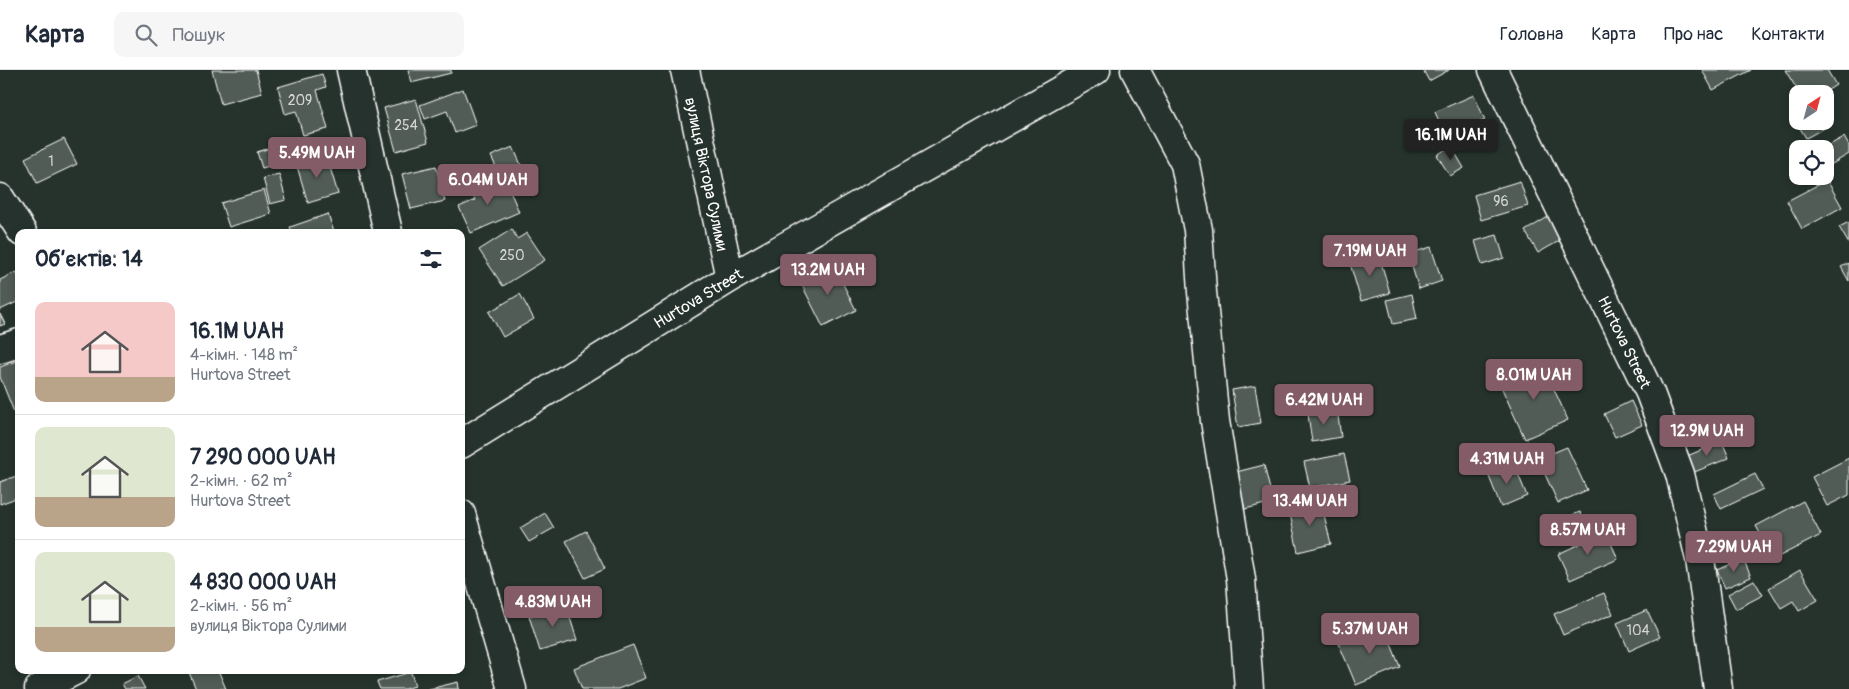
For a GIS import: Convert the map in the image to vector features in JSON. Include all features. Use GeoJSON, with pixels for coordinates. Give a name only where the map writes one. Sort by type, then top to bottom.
{"type":"FeatureCollection","features":[{"type":"Feature","properties":{"kind":"street"},"geometry":{"type":"LineString","coordinates":[[351,70],[387,229]]}},
{"type":"Feature","properties":{"kind":"street","name":"вулиця Віктора Сулими"},"geometry":{"type":"LineString","coordinates":[[685,70],[730,278]]}},
{"type":"Feature","properties":{"kind":"street","name":"Hurtova Street"},"geometry":{"type":"LineString","coordinates":[[465,442],[730,278],[1096,70]]}},
{"type":"Feature","properties":{"kind":"street"},"geometry":{"type":"LineString","coordinates":[[1135,70],[1185,164],[1198,230],[1202,292],[1215,421],[1241,579],[1249,689]]}},
{"type":"Feature","properties":{"kind":"street","name":"Hurtova Street"},"geometry":{"type":"LineString","coordinates":[[1493,70],[1650,393],[1680,474],[1700,559],[1718,689]]}},
{"type":"Feature","properties":{"kind":"street"},"geometry":{"type":"LineString","coordinates":[[0,198],[20,229]]}},
{"type":"Feature","properties":{"kind":"street"},"geometry":{"type":"LineString","coordinates":[[0,350],[15,344]]}},
{"type":"Feature","properties":{"kind":"street"},"geometry":{"type":"LineString","coordinates":[[465,528],[512,689]]}},
{"type":"Feature","properties":{"kind":"street"},"geometry":{"type":"LineString","coordinates":[[39,689],[68,674]]}},
{"type":"Feature","properties":{"kind":"building"},"geometry":{"type":"Polygon","coordinates":[[[212,70],[256,70],[262,93],[221,104],[212,70]]]}},
{"type":"Feature","properties":{"kind":"building"},"geometry":{"type":"Polygon","coordinates":[[[408,70],[451,70],[451,73],[411,83],[408,70]]]}},
{"type":"Feature","properties":{"kind":"building"},"geometry":{"type":"Polygon","coordinates":[[[1423,70],[1449,70],[1429,81],[1423,70]]]}},
{"type":"Feature","properties":{"kind":"building"},"geometry":{"type":"Polygon","coordinates":[[[1702,70],[1751,70],[1713,90],[1702,70]]]}},
{"type":"Feature","properties":{"kind":"building"},"geometry":{"type":"Polygon","coordinates":[[[1785,70],[1827,70],[1836,85],[1834,86],[1794,85],[1785,70]]]}},
{"type":"Feature","properties":{"kind":"building"},"geometry":{"type":"Polygon","coordinates":[[[322,74],[326,87],[317,90],[328,129],[303,135],[296,111],[285,114],[278,87],[322,74]]]}},
{"type":"Feature","properties":{"kind":"building"},"geometry":{"type":"Polygon","coordinates":[[[463,89],[476,125],[455,133],[447,111],[425,119],[420,105],[463,89]]]}},
{"type":"Feature","properties":{"kind":"building"},"geometry":{"type":"Polygon","coordinates":[[[1474,95],[1485,120],[1446,137],[1435,112],[1474,95]]]}},
{"type":"Feature","properties":{"kind":"building"},"geometry":{"type":"Polygon","coordinates":[[[416,99],[428,142],[396,151],[384,108],[416,99]]]}},
{"type":"Feature","properties":{"kind":"building"},"geometry":{"type":"Polygon","coordinates":[[[1801,130],[1821,130],[1806,138],[1801,130]]]}},
{"type":"Feature","properties":{"kind":"building"},"geometry":{"type":"Polygon","coordinates":[[[1844,137],[1849,146],[1849,154],[1834,163],[1834,142],[1844,137]]]}},
{"type":"Feature","properties":{"kind":"building"},"geometry":{"type":"Polygon","coordinates":[[[64,139],[77,164],[37,183],[25,158],[64,139]]]}},
{"type":"Feature","properties":{"kind":"building"},"geometry":{"type":"Polygon","coordinates":[[[284,144],[289,160],[262,168],[257,152],[284,144]]]}},
{"type":"Feature","properties":{"kind":"building"},"geometry":{"type":"Polygon","coordinates":[[[1451,146],[1464,168],[1450,176],[1437,155],[1451,146]]]}},
{"type":"Feature","properties":{"kind":"building"},"geometry":{"type":"Polygon","coordinates":[[[513,147],[522,167],[500,176],[491,156],[513,147]]]}},
{"type":"Feature","properties":{"kind":"building"},"geometry":{"type":"Polygon","coordinates":[[[326,154],[338,194],[308,203],[296,163],[326,154]]]}},
{"type":"Feature","properties":{"kind":"building"},"geometry":{"type":"Polygon","coordinates":[[[436,166],[445,201],[411,209],[402,174],[436,166]]]}},
{"type":"Feature","properties":{"kind":"building"},"geometry":{"type":"Polygon","coordinates":[[[279,174],[286,200],[270,204],[263,178],[279,174]]]}},
{"type":"Feature","properties":{"kind":"building"},"geometry":{"type":"Polygon","coordinates":[[[491,180],[496,191],[508,186],[519,212],[471,233],[459,207],[475,200],[470,189],[491,180]]]}},
{"type":"Feature","properties":{"kind":"building"},"geometry":{"type":"Polygon","coordinates":[[[1520,181],[1528,206],[1481,220],[1474,195],[1520,181]]]}},
{"type":"Feature","properties":{"kind":"building"},"geometry":{"type":"Polygon","coordinates":[[[1817,185],[1830,185],[1842,207],[1802,229],[1787,201],[1817,185]]]}},
{"type":"Feature","properties":{"kind":"building"},"geometry":{"type":"Polygon","coordinates":[[[264,190],[271,214],[229,227],[221,203],[264,190]]]}},
{"type":"Feature","properties":{"kind":"building"},"geometry":{"type":"Polygon","coordinates":[[[328,214],[333,229],[291,229],[290,227],[328,214]]]}},
{"type":"Feature","properties":{"kind":"building"},"geometry":{"type":"Polygon","coordinates":[[[1548,217],[1561,240],[1538,253],[1525,231],[1548,217]]]}},
{"type":"Feature","properties":{"kind":"building"},"geometry":{"type":"Polygon","coordinates":[[[1849,222],[1849,244],[1839,227],[1849,222]]]}},
{"type":"Feature","properties":{"kind":"building"},"geometry":{"type":"Polygon","coordinates":[[[512,229],[517,239],[527,233],[545,260],[503,286],[479,250],[512,229]]]}},
{"type":"Feature","properties":{"kind":"building"},"geometry":{"type":"Polygon","coordinates":[[[1497,235],[1504,258],[1482,265],[1475,241],[1497,235]]]}},
{"type":"Feature","properties":{"kind":"building"},"geometry":{"type":"Polygon","coordinates":[[[1431,247],[1442,281],[1419,289],[1408,254],[1431,247]]]}},
{"type":"Feature","properties":{"kind":"building"},"geometry":{"type":"Polygon","coordinates":[[[1378,252],[1390,293],[1361,301],[1349,260],[1378,252]]]}},
{"type":"Feature","properties":{"kind":"building"},"geometry":{"type":"Polygon","coordinates":[[[1849,263],[1849,281],[1841,267],[1849,263]]]}},
{"type":"Feature","properties":{"kind":"building"},"geometry":{"type":"Polygon","coordinates":[[[834,266],[856,310],[823,327],[801,283],[834,266]]]}},
{"type":"Feature","properties":{"kind":"building"},"geometry":{"type":"Polygon","coordinates":[[[15,272],[15,303],[0,310],[0,280],[15,272]]]}},
{"type":"Feature","properties":{"kind":"building"},"geometry":{"type":"Polygon","coordinates":[[[520,294],[534,319],[503,337],[489,312],[520,294]]]}},
{"type":"Feature","properties":{"kind":"building"},"geometry":{"type":"Polygon","coordinates":[[[1412,294],[1417,319],[1393,324],[1387,300],[1412,294]]]}},
{"type":"Feature","properties":{"kind":"building"},"geometry":{"type":"Polygon","coordinates":[[[0,314],[5,324],[0,326],[0,314]]]}},
{"type":"Feature","properties":{"kind":"building"},"geometry":{"type":"Polygon","coordinates":[[[15,361],[14,412],[0,377],[0,367],[15,361]]]}},
{"type":"Feature","properties":{"kind":"building"},"geometry":{"type":"Polygon","coordinates":[[[1542,363],[1568,420],[1525,439],[1499,382],[1542,363]]]}},
{"type":"Feature","properties":{"kind":"building"},"geometry":{"type":"Polygon","coordinates":[[[1255,386],[1261,423],[1238,427],[1232,390],[1255,386]]]}},
{"type":"Feature","properties":{"kind":"building"},"geometry":{"type":"Polygon","coordinates":[[[1631,401],[1642,425],[1615,437],[1604,414],[1631,401]]]}},
{"type":"Feature","properties":{"kind":"building"},"geometry":{"type":"Polygon","coordinates":[[[1337,409],[1341,437],[1312,442],[1308,414],[1337,409]]]}},
{"type":"Feature","properties":{"kind":"building"},"geometry":{"type":"Polygon","coordinates":[[[1722,441],[1729,458],[1692,473],[1685,457],[1722,441]]]}},
{"type":"Feature","properties":{"kind":"building"},"geometry":{"type":"Polygon","coordinates":[[[1567,447],[1587,490],[1558,503],[1538,459],[1567,447]]]}},
{"type":"Feature","properties":{"kind":"building"},"geometry":{"type":"Polygon","coordinates":[[[1344,454],[1350,480],[1310,488],[1304,462],[1344,454]]]}},
{"type":"Feature","properties":{"kind":"building"},"geometry":{"type":"Polygon","coordinates":[[[1849,458],[1849,495],[1827,506],[1812,477],[1849,458]]]}},
{"type":"Feature","properties":{"kind":"building"},"geometry":{"type":"Polygon","coordinates":[[[1514,464],[1527,496],[1501,507],[1488,474],[1514,464]]]}},
{"type":"Feature","properties":{"kind":"building"},"geometry":{"type":"Polygon","coordinates":[[[1264,465],[1273,502],[1245,509],[1236,472],[1264,465]]]}},
{"type":"Feature","properties":{"kind":"building"},"geometry":{"type":"Polygon","coordinates":[[[1755,474],[1763,489],[1721,509],[1714,494],[1755,474]]]}},
{"type":"Feature","properties":{"kind":"building"},"geometry":{"type":"Polygon","coordinates":[[[15,476],[15,498],[0,504],[0,482],[15,476]]]}},
{"type":"Feature","properties":{"kind":"building"},"geometry":{"type":"Polygon","coordinates":[[[1803,501],[1821,535],[1774,559],[1756,526],[1803,501]]]}},
{"type":"Feature","properties":{"kind":"building"},"geometry":{"type":"Polygon","coordinates":[[[1321,502],[1331,544],[1298,552],[1289,509],[1321,502]]]}},
{"type":"Feature","properties":{"kind":"building"},"geometry":{"type":"Polygon","coordinates":[[[1580,512],[1587,528],[1556,540],[1550,524],[1580,512]]]}},
{"type":"Feature","properties":{"kind":"building"},"geometry":{"type":"Polygon","coordinates":[[[545,513],[554,528],[529,542],[520,528],[545,513]]]}},
{"type":"Feature","properties":{"kind":"building"},"geometry":{"type":"Polygon","coordinates":[[[586,531],[605,569],[585,578],[566,541],[586,531]]]}},
{"type":"Feature","properties":{"kind":"building"},"geometry":{"type":"Polygon","coordinates":[[[1606,532],[1618,559],[1570,580],[1558,554],[1606,532]]]}},
{"type":"Feature","properties":{"kind":"building"},"geometry":{"type":"Polygon","coordinates":[[[1743,558],[1751,577],[1725,588],[1717,570],[1743,558]]]}},
{"type":"Feature","properties":{"kind":"building"},"geometry":{"type":"Polygon","coordinates":[[[1800,570],[1818,600],[1799,611],[1793,601],[1781,608],[1769,588],[1800,570]]]}},
{"type":"Feature","properties":{"kind":"building"},"geometry":{"type":"Polygon","coordinates":[[[1754,580],[1763,595],[1736,609],[1728,594],[1754,580]]]}},
{"type":"Feature","properties":{"kind":"building"},"geometry":{"type":"Polygon","coordinates":[[[1604,593],[1613,614],[1563,635],[1554,614],[1604,593]]]}},
{"type":"Feature","properties":{"kind":"building"},"geometry":{"type":"Polygon","coordinates":[[[566,605],[577,640],[540,651],[529,616],[566,605]]]}},
{"type":"Feature","properties":{"kind":"building"},"geometry":{"type":"Polygon","coordinates":[[[1647,610],[1660,637],[1629,651],[1617,623],[1647,610]]]}},
{"type":"Feature","properties":{"kind":"building"},"geometry":{"type":"Polygon","coordinates":[[[1384,626],[1400,667],[1356,685],[1339,644],[1384,626]]]}},
{"type":"Feature","properties":{"kind":"building"},"geometry":{"type":"Polygon","coordinates":[[[633,645],[646,678],[618,689],[582,689],[574,668],[633,645]]]}},
{"type":"Feature","properties":{"kind":"building"},"geometry":{"type":"Polygon","coordinates":[[[190,674],[220,674],[226,689],[196,689],[190,674]]]}},
{"type":"Feature","properties":{"kind":"building"},"geometry":{"type":"Polygon","coordinates":[[[404,674],[412,674],[415,686],[405,689],[380,689],[377,682],[404,674]]]}},
{"type":"Feature","properties":{"kind":"building"},"geometry":{"type":"Polygon","coordinates":[[[138,676],[145,689],[125,689],[122,684],[138,676]]]}},
{"type":"Feature","properties":{"kind":"building"},"geometry":{"type":"Polygon","coordinates":[[[458,682],[459,689],[429,689],[458,682]]]}}]}
